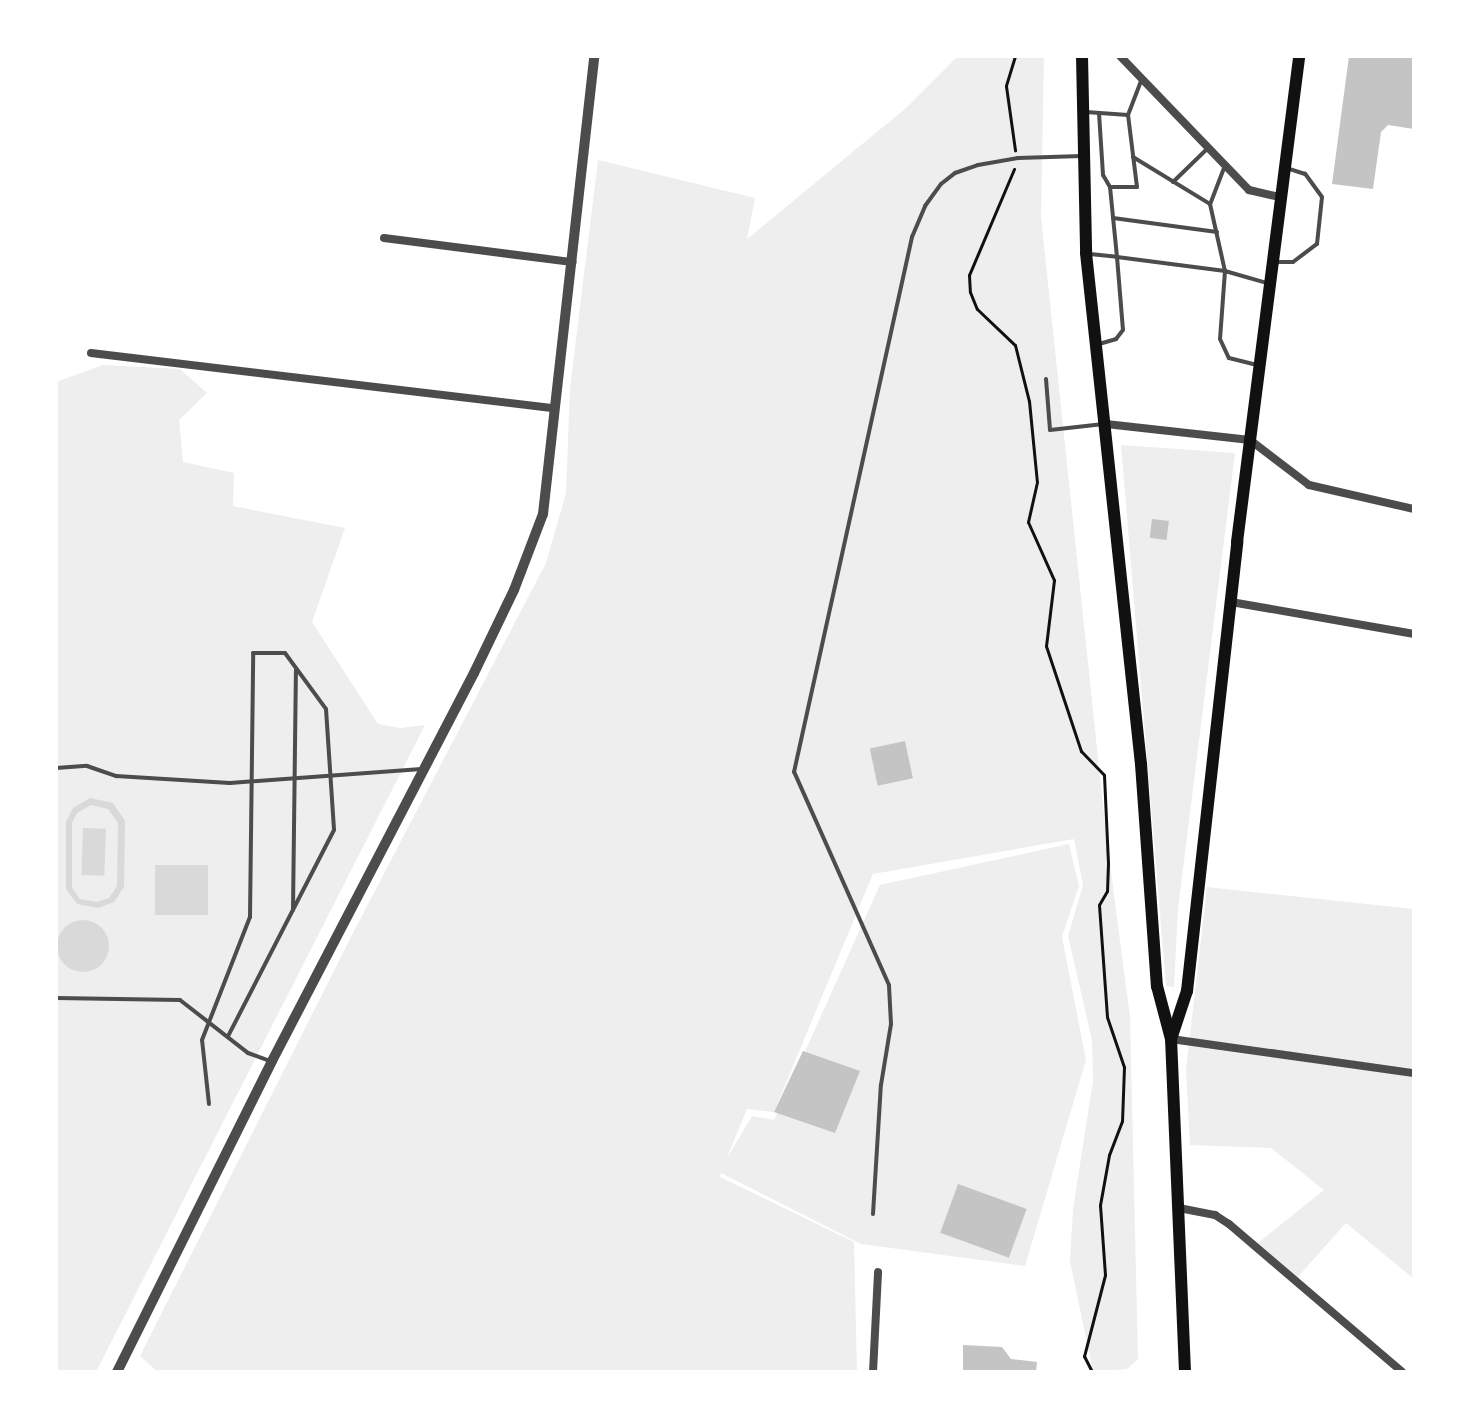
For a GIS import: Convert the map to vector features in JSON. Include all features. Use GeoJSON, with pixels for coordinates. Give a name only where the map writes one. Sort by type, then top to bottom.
{"type":"FeatureCollection","features":[{"type":"Feature","properties":{"kind":"main road"},"geometry":{"type":"LineString","coordinates":[[1082,56],[1086,253],[1141,764],[1157,986],[1171,1039],[1185,1372]]}},
{"type":"Feature","properties":{"kind":"main road"},"geometry":{"type":"LineString","coordinates":[[1171,1039],[1187,991],[1250,440],[1299,56]]}},
{"type":"Feature","properties":{"kind":"street"},"geometry":{"type":"LineString","coordinates":[[117,1372],[272,1061],[514,590],[543,514],[594,56]]}},
{"type":"Feature","properties":{"kind":"street"},"geometry":{"type":"LineString","coordinates":[[1120,56],[1224,168],[1249,190],[1280,197]]}},
{"type":"Feature","properties":{"kind":"street"},"geometry":{"type":"LineString","coordinates":[[384,238],[572,262]]}},
{"type":"Feature","properties":{"kind":"street"},"geometry":{"type":"LineString","coordinates":[[91,353],[554,408]]}},
{"type":"Feature","properties":{"kind":"street"},"geometry":{"type":"LineString","coordinates":[[1106,424],[1250,440],[1309,485],[1414,509]]}},
{"type":"Feature","properties":{"kind":"street"},"geometry":{"type":"LineString","coordinates":[[1231,602],[1330,616],[1414,634]]}},
{"type":"Feature","properties":{"kind":"street"},"geometry":{"type":"LineString","coordinates":[[1171,1039],[1414,1073]]}},
{"type":"Feature","properties":{"kind":"street"},"geometry":{"type":"LineString","coordinates":[[1179,1208],[1215,1215],[1229,1224],[1402,1372]]}},
{"type":"Feature","properties":{"kind":"street"},"geometry":{"type":"LineString","coordinates":[[873,1372],[878,1272]]}},
{"type":"Feature","properties":{"kind":"lane"},"geometry":{"type":"LineString","coordinates":[[1110,187],[1137,187],[1128,115],[1142,79]]}},
{"type":"Feature","properties":{"kind":"lane"},"geometry":{"type":"LineString","coordinates":[[1082,111],[1128,115]]}},
{"type":"Feature","properties":{"kind":"lane"},"geometry":{"type":"LineString","coordinates":[[1097,344],[1116,339],[1123,330],[1110,187],[1103,175],[1099,113]]}},
{"type":"Feature","properties":{"kind":"lane"},"geometry":{"type":"LineString","coordinates":[[1173,182],[1207,149]]}},
{"type":"Feature","properties":{"kind":"lane"},"geometry":{"type":"LineString","coordinates":[[873,1214],[881,1085],[891,1024],[889,985],[794,772],[912,237],[925,206],[941,184],[955,173],[978,165],[1018,158],[1082,156]]}},
{"type":"Feature","properties":{"kind":"lane"},"geometry":{"type":"LineString","coordinates":[[1133,157],[1210,204]]}},
{"type":"Feature","properties":{"kind":"lane"},"geometry":{"type":"LineString","coordinates":[[1224,168],[1210,204],[1225,271],[1220,339],[1229,358],[1259,365]]}},
{"type":"Feature","properties":{"kind":"lane"},"geometry":{"type":"LineString","coordinates":[[1272,261],[1293,262],[1317,244],[1322,197],[1305,174],[1284,168]]}},
{"type":"Feature","properties":{"kind":"lane"},"geometry":{"type":"LineString","coordinates":[[1113,218],[1217,232]]}},
{"type":"Feature","properties":{"kind":"lane"},"geometry":{"type":"LineString","coordinates":[[1086,253],[1225,271],[1269,284]]}},
{"type":"Feature","properties":{"kind":"lane"},"geometry":{"type":"LineString","coordinates":[[1046,379],[1050,430],[1106,424]]}},
{"type":"Feature","properties":{"kind":"lane"},"geometry":{"type":"LineString","coordinates":[[209,1104],[202,1040],[250,917],[253,653],[285,653],[326,709],[333,776],[334,830],[228,1036]]}},
{"type":"Feature","properties":{"kind":"lane"},"geometry":{"type":"LineString","coordinates":[[293,912],[296,668]]}},
{"type":"Feature","properties":{"kind":"lane"},"geometry":{"type":"LineString","coordinates":[[56,768],[87,766],[116,776],[252,781],[424,768]]}},
{"type":"Feature","properties":{"kind":"lane"},"geometry":{"type":"LineString","coordinates":[[56,998],[180,1000],[248,1053],[272,1061]]}},
{"type":"Feature","properties":{"kind":"path"},"geometry":{"type":"LineString","coordinates":[[1015,56],[1006,86],[1018,158],[969,275],[977,309],[1015,345],[1029,401],[1037,482],[1028,522],[1054,580],[1046,646],[1081,751],[1104,775],[1108,877],[1107,891],[1099,905],[1107,1017],[1124,1067],[1122,1121],[1109,1155],[1100,1205],[1105,1275],[1084,1356],[1092,1372]]}},
{"type":"Feature","properties":{"kind":"shaded area"},"geometry":{"type":"Polygon","coordinates":[[[958,56],[1044,56],[1041,217],[1106,834],[1130,1017],[1138,1359],[1127,1369],[1093,1372],[1070,1261],[1073,1209],[1093,1081],[1092,1040],[1068,936],[1083,885],[1074,839],[873,874],[774,1112],[747,1109],[726,1160],[752,1116],[774,1120],[880,885],[1069,844],[1079,886],[1062,937],[1086,1060],[1025,1266],[861,1244],[721,1173],[720,1177],[854,1242],[857,1372],[158,1372],[140,1356],[353,933],[546,563],[566,493],[570,388],[598,160],[755,198],[747,239],[906,108],[958,56]]]}},
{"type":"Feature","properties":{"kind":"shaded area"},"geometry":{"type":"Polygon","coordinates":[[[103,365],[180,369],[207,393],[179,420],[183,462],[234,473],[233,506],[345,528],[312,622],[378,724],[400,728],[425,725],[96,1372],[56,1372],[56,382],[103,365]]]}},
{"type":"Feature","properties":{"kind":"shaded area"},"geometry":{"type":"Polygon","coordinates":[[[1121,445],[1235,453],[1178,909],[1174,987],[1166,986],[1121,445]]]}},
{"type":"Feature","properties":{"kind":"shaded area"},"geometry":{"type":"Polygon","coordinates":[[[90,798],[113,803],[125,821],[124,887],[114,902],[98,908],[77,904],[66,889],[66,822],[73,808],[90,798]],[[91,805],[77,813],[72,823],[72,888],[80,899],[97,902],[109,898],[117,886],[118,823],[108,809],[91,805]]]}},
{"type":"Feature","properties":{"kind":"shaded area"},"geometry":{"type":"Polygon","coordinates":[[[83,828],[106,829],[104,876],[81,875],[83,828]]]}},
{"type":"Feature","properties":{"kind":"shaded area"},"geometry":{"type":"Polygon","coordinates":[[[155,865],[208,865],[208,915],[155,915],[155,865]]]}},
{"type":"Feature","properties":{"kind":"shaded area"},"geometry":{"type":"Polygon","coordinates":[[[1207,887],[1414,909],[1414,1279],[1346,1223],[1295,1280],[1253,1247],[1324,1190],[1271,1148],[1190,1145],[1186,1070],[1207,887]]]}},
{"type":"Feature","properties":{"kind":"shaded area"},"geometry":{"type":"Polygon","coordinates":[[[83,920],[102,927],[109,946],[102,965],[83,972],[64,965],[57,946],[64,927],[83,920]]]}},
{"type":"Feature","properties":{"kind":"building"},"geometry":{"type":"Polygon","coordinates":[[[1349,56],[1414,56],[1414,129],[1388,125],[1381,132],[1373,189],[1332,184],[1349,56]]]}},
{"type":"Feature","properties":{"kind":"building"},"geometry":{"type":"Polygon","coordinates":[[[1152,519],[1169,521],[1167,540],[1150,538],[1152,519]]]}},
{"type":"Feature","properties":{"kind":"building"},"geometry":{"type":"Polygon","coordinates":[[[905,741],[913,778],[878,786],[870,748],[905,741]]]}},
{"type":"Feature","properties":{"kind":"building"},"geometry":{"type":"Polygon","coordinates":[[[803,1051],[860,1071],[835,1133],[774,1112],[803,1051]]]}},
{"type":"Feature","properties":{"kind":"building"},"geometry":{"type":"Polygon","coordinates":[[[958,1184],[1027,1209],[1009,1258],[940,1233],[958,1184]]]}},
{"type":"Feature","properties":{"kind":"building"},"geometry":{"type":"Polygon","coordinates":[[[963,1345],[1002,1347],[1011,1359],[1037,1362],[1036,1372],[963,1372],[963,1345]]]}}]}
